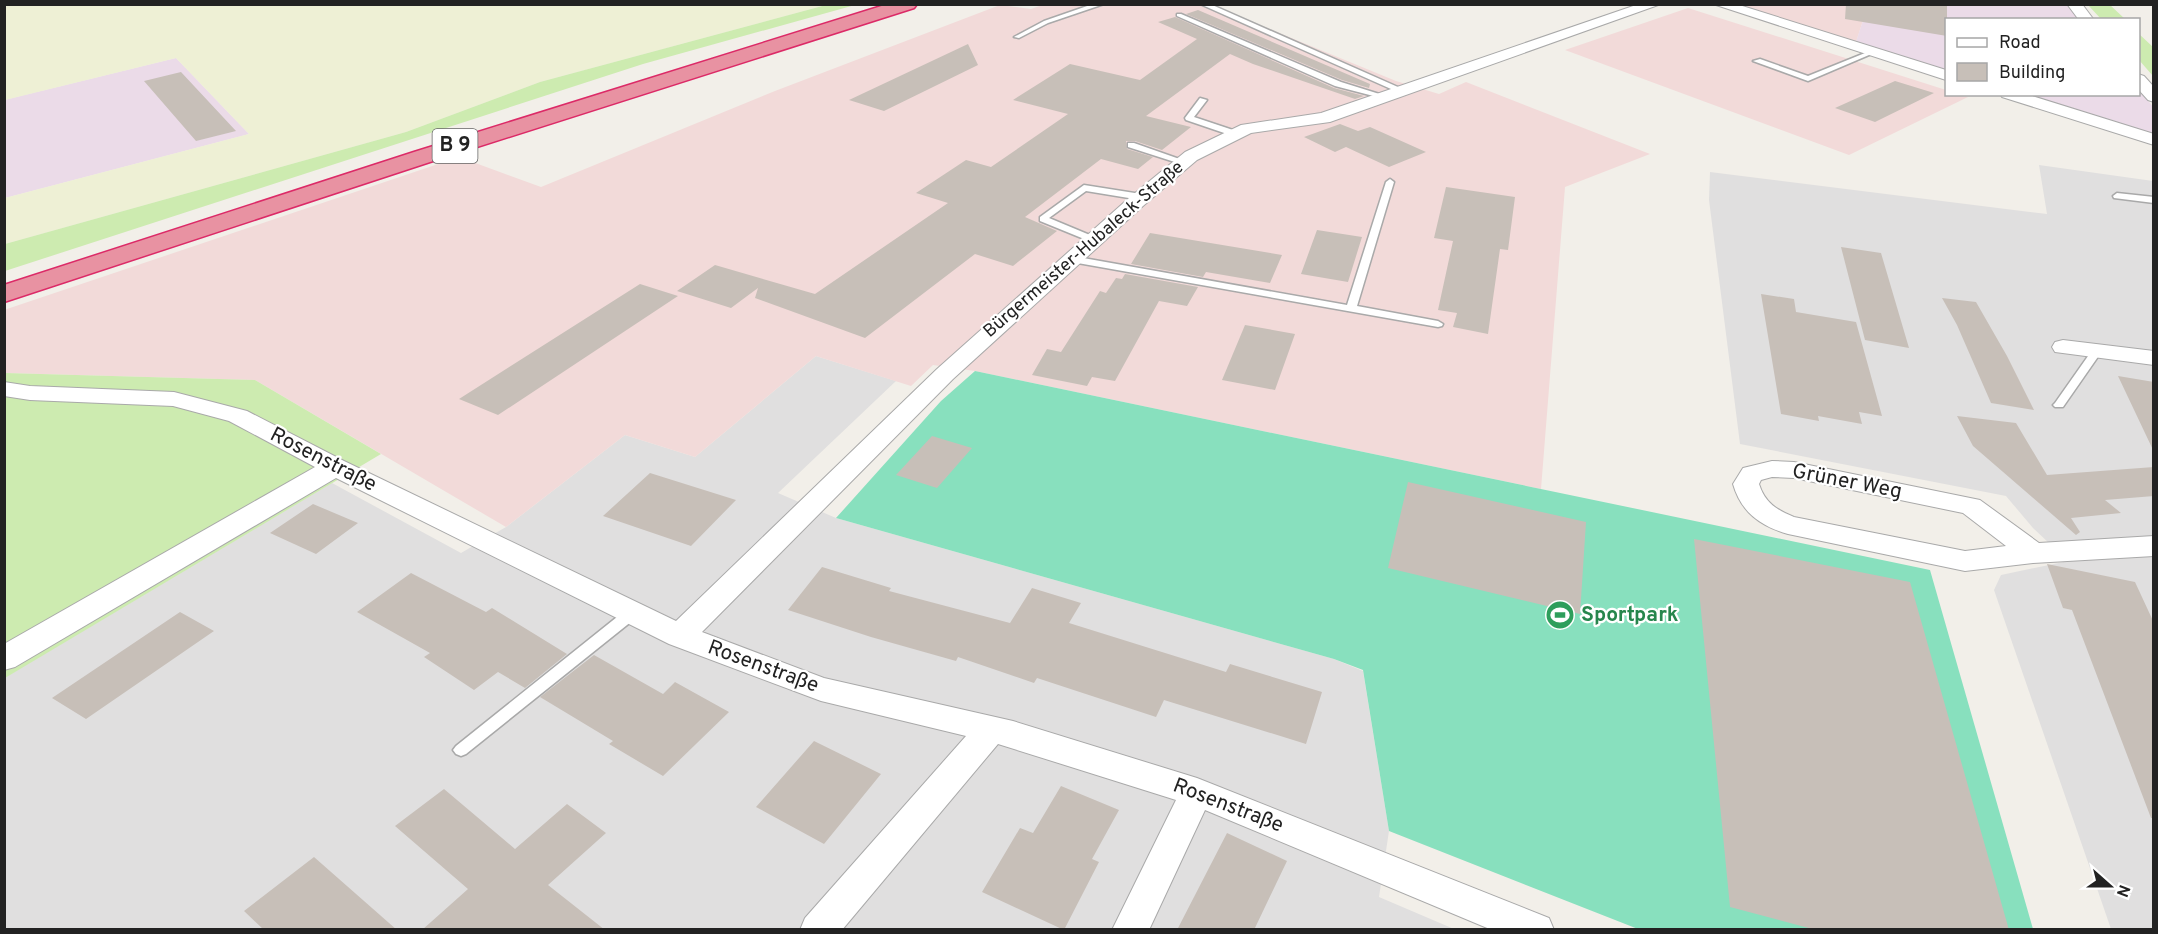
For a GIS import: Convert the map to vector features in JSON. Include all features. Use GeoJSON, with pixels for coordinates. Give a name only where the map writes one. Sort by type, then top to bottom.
{"type":"FeatureCollection","features":[{"type":"Feature","properties":{"kind":"highway","name":"B 9"},"geometry":{"type":"LineString","coordinates":[[4,278],[446,136],[875,4]]}},
{"type":"Feature","properties":{"kind":"highway","name":"B 9"},"geometry":{"type":"LineString","coordinates":[[4,294],[433,153],[908,4]]}},
{"type":"Feature","properties":{"kind":"street","name":"Bürgermeister-Hubaleck-Straße"},"geometry":{"type":"LineString","coordinates":[[680,636],[945,375],[1141,197],[1184,162],[1246,129],[1324,118],[1654,4]]}},
{"type":"Feature","properties":{"kind":"street"},"geometry":{"type":"LineString","coordinates":[[1720,4],[1945,74]]}},
{"type":"Feature","properties":{"kind":"street"},"geometry":{"type":"LineString","coordinates":[[2074,4],[2085,18]]}},
{"type":"Feature","properties":{"kind":"street"},"geometry":{"type":"LineString","coordinates":[[2140,80],[2154,97]]}},
{"type":"Feature","properties":{"kind":"street"},"geometry":{"type":"LineString","coordinates":[[2014,96],[2154,140]]}},
{"type":"Feature","properties":{"kind":"street"},"geometry":{"type":"LineString","coordinates":[[2063,347],[2154,358]]}},
{"type":"Feature","properties":{"kind":"street","name":"Rosenstraße"},"geometry":{"type":"LineString","coordinates":[[4,389],[30,393],[174,399],[238,416],[335,467],[680,636],[821,689],[991,729],[1197,792],[1536,930]]}},
{"type":"Feature","properties":{"kind":"street"},"geometry":{"type":"LineString","coordinates":[[4,659],[335,467]]}},
{"type":"Feature","properties":{"kind":"street","name":"Grüner Weg"},"geometry":{"type":"LineString","coordinates":[[2033,553],[1971,506],[1794,470],[1772,470],[1752,474],[1746,484],[1750,501],[1765,515],[1788,525],[1965,561],[2033,553],[2154,546]]}},
{"type":"Feature","properties":{"kind":"street"},"geometry":{"type":"LineString","coordinates":[[818,930],[991,729]]}},
{"type":"Feature","properties":{"kind":"street"},"geometry":{"type":"LineString","coordinates":[[1130,930],[1197,792]]}},
{"type":"Feature","properties":{"kind":"lane"},"geometry":{"type":"LineString","coordinates":[[1017,37],[1046,22],[1101,4]]}},
{"type":"Feature","properties":{"kind":"lane"},"geometry":{"type":"LineString","coordinates":[[1203,4],[1394,94]]}},
{"type":"Feature","properties":{"kind":"lane"},"geometry":{"type":"LineString","coordinates":[[1179,15],[1338,84],[1394,94]]}},
{"type":"Feature","properties":{"kind":"lane"},"geometry":{"type":"LineString","coordinates":[[1757,61],[1808,79],[1872,52]]}},
{"type":"Feature","properties":{"kind":"lane"},"geometry":{"type":"LineString","coordinates":[[1203,100],[1189,118],[1236,134]]}},
{"type":"Feature","properties":{"kind":"lane"},"geometry":{"type":"LineString","coordinates":[[1131,145],[1184,162]]}},
{"type":"Feature","properties":{"kind":"lane"},"geometry":{"type":"LineString","coordinates":[[1351,308],[1390,182]]}},
{"type":"Feature","properties":{"kind":"lane"},"geometry":{"type":"LineString","coordinates":[[1094,240],[1043,219],[1084,188],[1141,197]]}},
{"type":"Feature","properties":{"kind":"lane"},"geometry":{"type":"LineString","coordinates":[[2117,196],[2154,200]]}},
{"type":"Feature","properties":{"kind":"lane"},"geometry":{"type":"LineString","coordinates":[[1072,259],[1438,324]]}},
{"type":"Feature","properties":{"kind":"lane"},"geometry":{"type":"LineString","coordinates":[[2059,405],[2097,351]]}},
{"type":"Feature","properties":{"kind":"lane"},"geometry":{"type":"LineString","coordinates":[[461,750],[632,613]]}},
{"type":"Feature","properties":{"kind":"shaded area"},"geometry":{"type":"Polygon","coordinates":[[[1045,4],[1211,5],[1396,81],[1439,94],[1466,82],[1650,154],[1565,187],[1541,489],[975,371],[933,365],[911,386],[816,356],[695,457],[625,435],[506,527],[255,380],[5,373],[4,310],[459,157],[541,187],[775,91],[1000,5],[1031,9],[1045,4]]]}},
{"type":"Feature","properties":{"kind":"shaded area"},"geometry":{"type":"Polygon","coordinates":[[[1736,5],[1868,5],[1856,42],[1736,5]]]}},
{"type":"Feature","properties":{"kind":"shaded area"},"geometry":{"type":"Polygon","coordinates":[[[1868,5],[2070,5],[2081,18],[1945,18],[1945,70],[1856,42],[1868,5]]]}},
{"type":"Feature","properties":{"kind":"shaded area"},"geometry":{"type":"Polygon","coordinates":[[[1688,8],[1945,90],[1945,96],[1968,97],[1849,155],[1565,50],[1688,8]]]}},
{"type":"Feature","properties":{"kind":"shaded area"},"geometry":{"type":"Polygon","coordinates":[[[176,58],[249,134],[5,198],[4,100],[176,58]]]}},
{"type":"Feature","properties":{"kind":"shaded area"},"geometry":{"type":"Polygon","coordinates":[[[2140,90],[2153,107],[2153,132],[2149,133],[2029,96],[2140,96],[2140,90]]]}},
{"type":"Feature","properties":{"kind":"shaded area"},"geometry":{"type":"Polygon","coordinates":[[[2039,165],[2153,181],[2153,929],[2111,929],[1994,590],[2001,575],[2068,561],[2033,528],[2006,496],[1740,444],[1709,200],[1710,172],[2047,214],[2039,165]]]}},
{"type":"Feature","properties":{"kind":"shaded area"},"geometry":{"type":"Polygon","coordinates":[[[816,356],[896,381],[778,493],[836,518],[1334,659],[1363,671],[1389,831],[1379,897],[1454,929],[5,929],[4,678],[332,483],[461,553],[506,527],[625,435],[695,457],[816,356]]]}},
{"type":"Feature","properties":{"kind":"green space"},"geometry":{"type":"Polygon","coordinates":[[[5,5],[826,5],[540,82],[406,132],[5,244],[5,198],[249,134],[176,58],[5,100],[5,5]]]}},
{"type":"Feature","properties":{"kind":"green space"},"geometry":{"type":"Polygon","coordinates":[[[826,5],[855,5],[643,64],[5,271],[5,244],[406,132],[540,82],[826,5]]]}},
{"type":"Feature","properties":{"kind":"green space"},"geometry":{"type":"Polygon","coordinates":[[[2088,5],[2110,5],[2124,18],[2100,18],[2088,5]]]}},
{"type":"Feature","properties":{"kind":"green space"},"geometry":{"type":"Polygon","coordinates":[[[2140,35],[2153,47],[2153,76],[2140,61],[2140,35]]]}},
{"type":"Feature","properties":{"kind":"green space","name":"Sportpark"},"geometry":{"type":"Polygon","coordinates":[[[975,371],[1930,570],[2033,929],[1638,929],[1389,831],[1363,670],[1334,659],[836,518],[941,401],[975,371]]]}},
{"type":"Feature","properties":{"kind":"green space"},"geometry":{"type":"Polygon","coordinates":[[[5,373],[255,380],[381,454],[5,678],[5,373]]]}},
{"type":"Feature","properties":{"kind":"building"},"geometry":{"type":"Polygon","coordinates":[[[1846,4],[1947,4],[1945,36],[1845,19],[1846,4]]]}},
{"type":"Feature","properties":{"kind":"building"},"geometry":{"type":"Polygon","coordinates":[[[1198,10],[1370,84],[1369,88],[1342,80],[1186,14],[1198,10]]]}},
{"type":"Feature","properties":{"kind":"building"},"geometry":{"type":"Polygon","coordinates":[[[1175,17],[1334,88],[1364,96],[1355,99],[1230,54],[1146,116],[1191,127],[1162,150],[1135,141],[1126,141],[1127,149],[1153,157],[1138,169],[1101,159],[1025,217],[1057,231],[1013,266],[975,254],[865,338],[755,298],[758,288],[731,308],[677,291],[715,265],[815,294],[948,203],[916,193],[966,160],[991,167],[1068,114],[1013,100],[1070,64],[1140,80],[1197,39],[1158,22],[1175,17]]]}},
{"type":"Feature","properties":{"kind":"building"},"geometry":{"type":"Polygon","coordinates":[[[968,44],[978,65],[884,111],[849,100],[968,44]]]}},
{"type":"Feature","properties":{"kind":"building"},"geometry":{"type":"Polygon","coordinates":[[[181,72],[236,131],[196,141],[144,81],[181,72]]]}},
{"type":"Feature","properties":{"kind":"building"},"geometry":{"type":"Polygon","coordinates":[[[1895,81],[1934,93],[1875,122],[1835,108],[1895,81]]]}},
{"type":"Feature","properties":{"kind":"building"},"geometry":{"type":"Polygon","coordinates":[[[1340,124],[1358,131],[1370,127],[1426,152],[1389,167],[1346,147],[1335,152],[1304,137],[1340,124]]]}},
{"type":"Feature","properties":{"kind":"building"},"geometry":{"type":"Polygon","coordinates":[[[1446,187],[1515,197],[1508,250],[1500,249],[1488,334],[1453,327],[1457,313],[1438,310],[1453,241],[1434,238],[1446,187]]]}},
{"type":"Feature","properties":{"kind":"building"},"geometry":{"type":"Polygon","coordinates":[[[1317,230],[1362,237],[1348,282],[1301,274],[1317,230]]]}},
{"type":"Feature","properties":{"kind":"building"},"geometry":{"type":"Polygon","coordinates":[[[1150,233],[1282,255],[1270,283],[1206,272],[1203,277],[1131,264],[1150,233]]]}},
{"type":"Feature","properties":{"kind":"building"},"geometry":{"type":"Polygon","coordinates":[[[1841,247],[1881,253],[1909,348],[1865,340],[1841,247]]]}},
{"type":"Feature","properties":{"kind":"building"},"geometry":{"type":"Polygon","coordinates":[[[1125,274],[1198,287],[1187,306],[1159,301],[1115,381],[1092,377],[1087,386],[1032,375],[1047,349],[1061,352],[1100,291],[1106,293],[1116,278],[1122,279],[1125,274]]]}},
{"type":"Feature","properties":{"kind":"building"},"geometry":{"type":"Polygon","coordinates":[[[640,284],[678,296],[498,415],[459,399],[640,284]]]}},
{"type":"Feature","properties":{"kind":"building"},"geometry":{"type":"Polygon","coordinates":[[[1761,294],[1794,299],[1796,312],[1856,322],[1882,416],[1859,412],[1862,424],[1818,416],[1819,421],[1781,414],[1761,294]]]}},
{"type":"Feature","properties":{"kind":"building"},"geometry":{"type":"Polygon","coordinates":[[[1942,298],[1976,302],[2034,410],[1991,403],[1957,325],[1942,298]]]}},
{"type":"Feature","properties":{"kind":"building"},"geometry":{"type":"Polygon","coordinates":[[[1245,325],[1295,334],[1275,390],[1222,380],[1245,325]]]}},
{"type":"Feature","properties":{"kind":"building"},"geometry":{"type":"Polygon","coordinates":[[[2118,376],[2154,382],[2154,452],[2118,376]]]}},
{"type":"Feature","properties":{"kind":"building"},"geometry":{"type":"Polygon","coordinates":[[[1957,416],[2016,423],[2047,475],[2154,467],[2154,496],[2105,500],[2121,513],[2071,518],[2080,532],[2076,535],[1973,446],[1957,416]]]}},
{"type":"Feature","properties":{"kind":"building"},"geometry":{"type":"Polygon","coordinates":[[[932,436],[972,448],[937,488],[896,475],[932,436]]]}},
{"type":"Feature","properties":{"kind":"building"},"geometry":{"type":"Polygon","coordinates":[[[650,473],[736,500],[691,546],[603,516],[650,473]]]}},
{"type":"Feature","properties":{"kind":"building"},"geometry":{"type":"Polygon","coordinates":[[[1408,482],[1586,522],[1580,614],[1388,568],[1408,482]]]}},
{"type":"Feature","properties":{"kind":"building"},"geometry":{"type":"Polygon","coordinates":[[[313,504],[358,523],[316,554],[270,533],[313,504]]]}},
{"type":"Feature","properties":{"kind":"building"},"geometry":{"type":"Polygon","coordinates":[[[1694,539],[1910,582],[2009,930],[1816,930],[1730,907],[1694,539]]]}},
{"type":"Feature","properties":{"kind":"building"},"geometry":{"type":"Polygon","coordinates":[[[2047,564],[2135,582],[2154,623],[2154,818],[2151,818],[2072,610],[2063,608],[2047,564]]]}},
{"type":"Feature","properties":{"kind":"building"},"geometry":{"type":"Polygon","coordinates":[[[822,567],[891,588],[889,591],[1010,623],[1032,588],[1081,603],[1069,623],[1226,672],[1230,664],[1322,692],[1306,744],[1164,700],[1156,717],[1037,678],[1034,683],[958,657],[956,661],[788,610],[822,567]]]}},
{"type":"Feature","properties":{"kind":"building"},"geometry":{"type":"Polygon","coordinates":[[[411,573],[486,612],[492,608],[567,654],[525,688],[498,672],[474,690],[424,657],[430,653],[357,612],[411,573]]]}},
{"type":"Feature","properties":{"kind":"building"},"geometry":{"type":"Polygon","coordinates":[[[180,612],[214,631],[86,719],[52,698],[180,612]]]}},
{"type":"Feature","properties":{"kind":"building"},"geometry":{"type":"Polygon","coordinates":[[[594,655],[663,694],[675,682],[729,712],[663,776],[609,744],[613,741],[540,697],[594,655]]]}},
{"type":"Feature","properties":{"kind":"building"},"geometry":{"type":"Polygon","coordinates":[[[814,741],[881,774],[824,844],[756,807],[814,741]]]}},
{"type":"Feature","properties":{"kind":"building"},"geometry":{"type":"Polygon","coordinates":[[[1061,786],[1119,810],[1092,859],[1099,862],[1064,930],[982,892],[1020,828],[1033,833],[1061,786]]]}},
{"type":"Feature","properties":{"kind":"building"},"geometry":{"type":"Polygon","coordinates":[[[444,789],[515,849],[567,804],[606,833],[548,885],[605,930],[422,930],[468,889],[395,826],[444,789]]]}},
{"type":"Feature","properties":{"kind":"building"},"geometry":{"type":"Polygon","coordinates":[[[1227,833],[1287,861],[1254,930],[1177,930],[1227,833]]]}},
{"type":"Feature","properties":{"kind":"building"},"geometry":{"type":"Polygon","coordinates":[[[314,857],[397,930],[264,930],[244,911],[314,857]]]}},
{"type":"Feature","properties":{"kind":"place","name":"Sportpark"},"geometry":{"type":"Point","coordinates":[1560,615]}}]}
